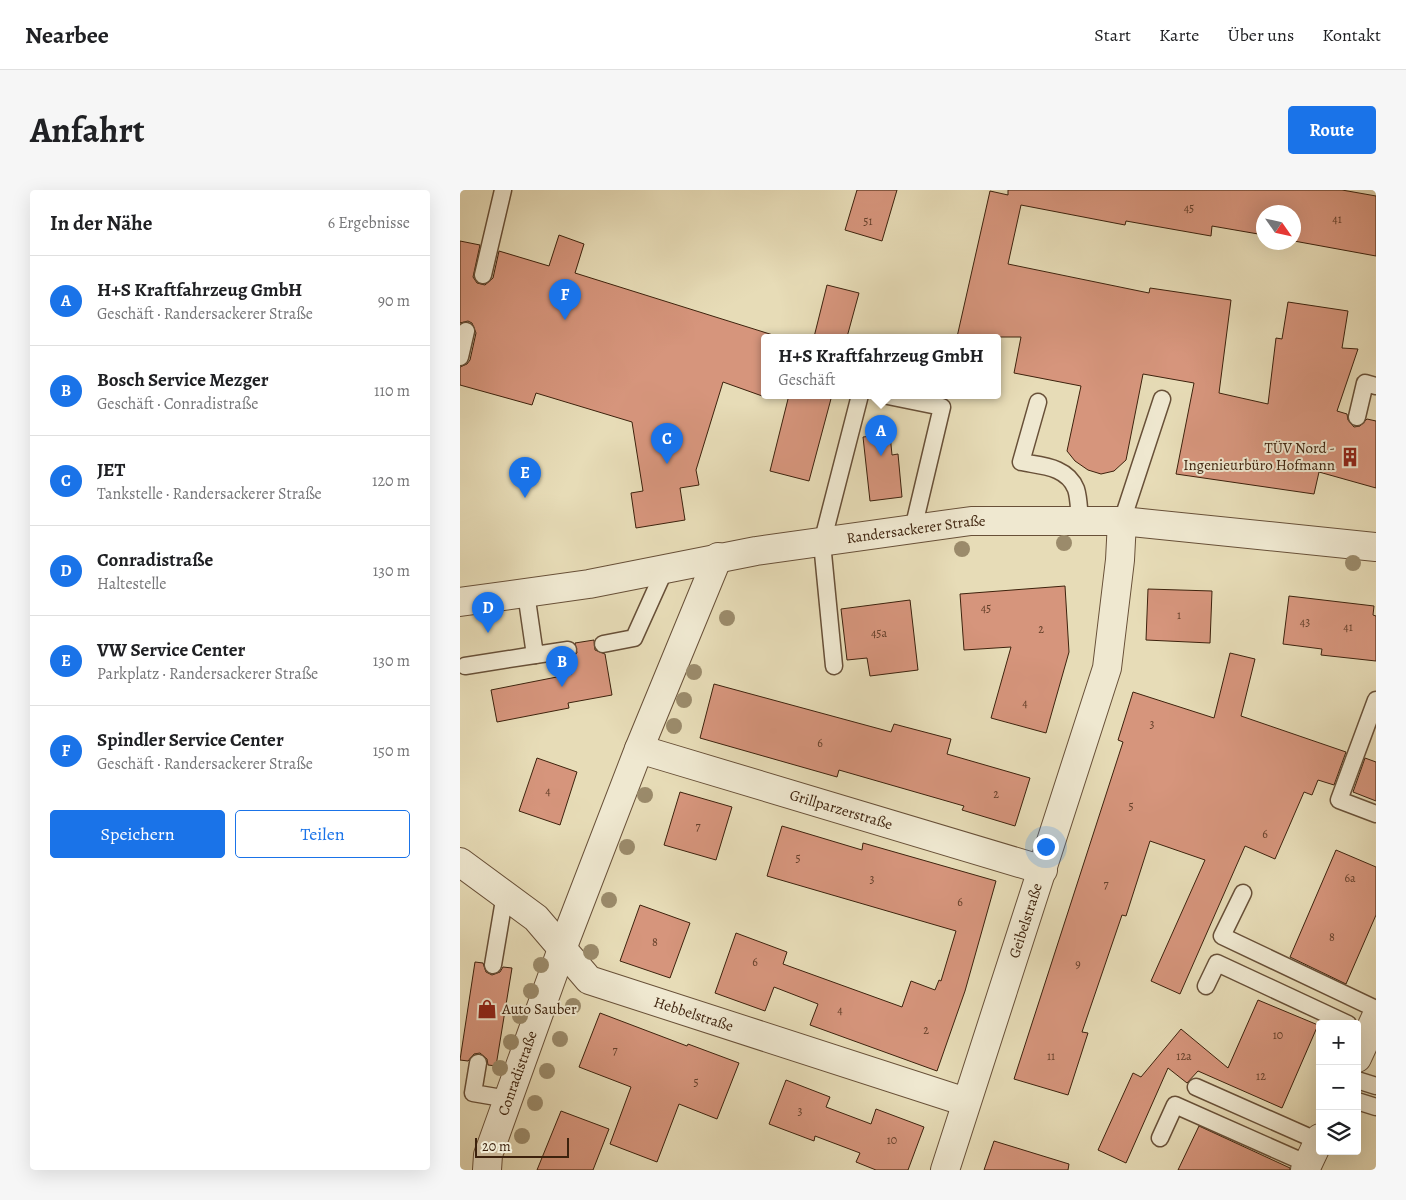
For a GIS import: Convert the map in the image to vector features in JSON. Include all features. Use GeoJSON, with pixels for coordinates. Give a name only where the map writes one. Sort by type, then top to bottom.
{"type":"FeatureCollection","features":[{"type":"Feature","properties":{"kind":"street","name":"Randersackerer Straße"},"geometry":{"type":"LineString","coordinates":[[460,602],[589,584],[718,557],[971,520],[1122,520],[1376,548]]}},
{"type":"Feature","properties":{"kind":"street","name":"Geibelstraße"},"geometry":{"type":"LineString","coordinates":[[945,1170],[1044,870],[1106,668],[1120,560],[1122,520]]}},
{"type":"Feature","properties":{"kind":"street","name":"Conradistraße"},"geometry":{"type":"LineString","coordinates":[[488,1170],[488,1155],[562,949],[718,557]]}},
{"type":"Feature","properties":{"kind":"street","name":"Grillparzerstraße"},"geometry":{"type":"LineString","coordinates":[[640,749],[1044,870]]}},
{"type":"Feature","properties":{"kind":"street","name":"Hebbelstraße"},"geometry":{"type":"LineString","coordinates":[[460,862],[536,918],[589,980],[966,1102]]}},
{"type":"Feature","properties":{"kind":"street"},"geometry":{"type":"LineString","coordinates":[[1361,1040],[1365,1022]]}},
{"type":"Feature","properties":{"kind":"lane"},"geometry":{"type":"LineString","coordinates":[[482,275],[502,190]]}},
{"type":"Feature","properties":{"kind":"lane"},"geometry":{"type":"LineString","coordinates":[[460,357],[466,331]]}},
{"type":"Feature","properties":{"kind":"lane"},"geometry":{"type":"LineString","coordinates":[[1357,416],[1365,384],[1376,386]]}},
{"type":"Feature","properties":{"kind":"lane"},"geometry":{"type":"LineString","coordinates":[[834,666],[822,543],[859,399]]}},
{"type":"Feature","properties":{"kind":"lane"},"geometry":{"type":"LineString","coordinates":[[903,399],[942,407],[913,529]]}},
{"type":"Feature","properties":{"kind":"lane"},"geometry":{"type":"LineString","coordinates":[[1122,520],[1162,399]]}},
{"type":"Feature","properties":{"kind":"lane"},"geometry":{"type":"LineString","coordinates":[[1038,402],[1021,462],[1054,468],[1065,475],[1076,489],[1080,521]]}},
{"type":"Feature","properties":{"kind":"lane"},"geometry":{"type":"LineString","coordinates":[[603,644],[634,638],[666,568]]}},
{"type":"Feature","properties":{"kind":"lane"},"geometry":{"type":"LineString","coordinates":[[526,593],[535,655]]}},
{"type":"Feature","properties":{"kind":"lane"},"geometry":{"type":"LineString","coordinates":[[465,666],[568,650]]}},
{"type":"Feature","properties":{"kind":"lane"},"geometry":{"type":"LineString","coordinates":[[1376,700],[1339,800],[1376,814]]}},
{"type":"Feature","properties":{"kind":"lane"},"geometry":{"type":"LineString","coordinates":[[1243,892],[1222,936],[1365,1022]]}},
{"type":"Feature","properties":{"kind":"lane"},"geometry":{"type":"LineString","coordinates":[[493,965],[505,894]]}},
{"type":"Feature","properties":{"kind":"lane"},"geometry":{"type":"LineString","coordinates":[[1206,986],[1217,963],[1365,1022]]}},
{"type":"Feature","properties":{"kind":"lane"},"geometry":{"type":"LineString","coordinates":[[478,1063],[473,1094],[508,1100]]}},
{"type":"Feature","properties":{"kind":"lane"},"geometry":{"type":"LineString","coordinates":[[1361,1081],[1376,1086]]}},
{"type":"Feature","properties":{"kind":"lane"},"geometry":{"type":"LineString","coordinates":[[1196,1087],[1313,1153]]}},
{"type":"Feature","properties":{"kind":"lane"},"geometry":{"type":"LineString","coordinates":[[1361,1102],[1376,1107]]}},
{"type":"Feature","properties":{"kind":"lane"},"geometry":{"type":"LineString","coordinates":[[1160,1138],[1175,1105],[1313,1153]]}},
{"type":"Feature","properties":{"kind":"building"},"geometry":{"type":"Polygon","coordinates":[[[857,190],[897,190],[882,241],[845,230],[857,190]]]}},
{"type":"Feature","properties":{"kind":"building"},"geometry":{"type":"Polygon","coordinates":[[[1008,190],[1342,190],[1376,196],[1376,256],[1301,242],[1301,205],[1256,205],[1256,234],[1212,226],[1211,236],[1126,221],[1125,225],[1021,205],[1008,264],[1149,293],[1150,288],[1231,300],[1219,393],[1268,404],[1276,338],[1282,339],[1288,302],[1348,311],[1342,348],[1358,349],[1337,411],[1347,414],[1348,420],[1354,427],[1360,426],[1367,419],[1376,421],[1376,488],[1319,472],[1314,494],[1176,474],[1194,383],[1143,374],[1126,460],[1114,471],[1101,474],[1088,470],[1075,461],[1067,451],[1081,386],[1014,373],[1021,337],[1001,337],[1001,334],[958,334],[990,191],[1008,195],[1008,190]]]}},
{"type":"Feature","properties":{"kind":"building"},"geometry":{"type":"Polygon","coordinates":[[[559,235],[584,244],[575,273],[770,334],[761,334],[761,396],[723,382],[696,470],[699,485],[680,488],[685,520],[636,528],[631,493],[643,491],[632,422],[536,393],[532,405],[460,385],[460,367],[467,364],[470,360],[476,333],[472,323],[468,321],[460,323],[460,241],[480,245],[473,277],[477,283],[485,285],[493,278],[499,251],[549,266],[559,235]]]}},
{"type":"Feature","properties":{"kind":"building"},"geometry":{"type":"Polygon","coordinates":[[[827,285],[859,293],[848,334],[815,334],[827,285]]]}},
{"type":"Feature","properties":{"kind":"building"},"geometry":{"type":"Polygon","coordinates":[[[788,399],[831,399],[809,481],[770,471],[788,399]]]}},
{"type":"Feature","properties":{"kind":"building"},"geometry":{"type":"Polygon","coordinates":[[[890,434],[892,455],[898,454],[902,497],[870,501],[863,437],[890,434]]]}},
{"type":"Feature","properties":{"kind":"building"},"geometry":{"type":"Polygon","coordinates":[[[1065,586],[1069,652],[1046,733],[991,718],[1011,647],[964,650],[960,594],[1065,586]]]}},
{"type":"Feature","properties":{"kind":"building"},"geometry":{"type":"Polygon","coordinates":[[[1148,589],[1212,591],[1210,643],[1146,640],[1148,589]]]}},
{"type":"Feature","properties":{"kind":"building"},"geometry":{"type":"Polygon","coordinates":[[[1289,596],[1374,606],[1373,615],[1376,616],[1376,661],[1321,655],[1322,649],[1283,644],[1289,596]]]}},
{"type":"Feature","properties":{"kind":"building"},"geometry":{"type":"Polygon","coordinates":[[[910,600],[918,670],[870,676],[867,658],[847,660],[841,609],[910,600]]]}},
{"type":"Feature","properties":{"kind":"building"},"geometry":{"type":"Polygon","coordinates":[[[594,640],[595,650],[605,654],[612,695],[568,703],[569,708],[497,722],[491,690],[572,674],[570,660],[577,653],[575,643],[594,640]]]}},
{"type":"Feature","properties":{"kind":"building"},"geometry":{"type":"Polygon","coordinates":[[[1230,653],[1255,659],[1241,716],[1346,752],[1334,785],[1318,780],[1312,795],[1304,792],[1275,859],[1245,846],[1180,994],[1151,981],[1205,860],[1150,841],[1126,916],[1122,915],[1082,1032],[1088,1033],[1068,1095],[1014,1079],[1123,742],[1118,740],[1133,692],[1214,718],[1230,653]]]}},
{"type":"Feature","properties":{"kind":"building"},"geometry":{"type":"Polygon","coordinates":[[[714,684],[891,732],[894,724],[951,739],[947,754],[1030,778],[1015,826],[962,810],[964,806],[839,770],[837,777],[700,738],[714,684]]]}},
{"type":"Feature","properties":{"kind":"building"},"geometry":{"type":"Polygon","coordinates":[[[537,758],[577,772],[560,825],[519,811],[537,758]]]}},
{"type":"Feature","properties":{"kind":"building"},"geometry":{"type":"Polygon","coordinates":[[[1365,758],[1376,762],[1376,801],[1353,792],[1365,758]]]}},
{"type":"Feature","properties":{"kind":"building"},"geometry":{"type":"Polygon","coordinates":[[[680,792],[732,807],[716,860],[664,845],[680,792]]]}},
{"type":"Feature","properties":{"kind":"building"},"geometry":{"type":"Polygon","coordinates":[[[782,826],[862,850],[863,843],[996,881],[965,991],[937,1071],[810,1025],[818,1004],[774,987],[765,1011],[715,993],[736,933],[787,952],[783,964],[902,1007],[911,981],[935,990],[939,980],[941,981],[956,931],[767,876],[782,826]]]}},
{"type":"Feature","properties":{"kind":"building"},"geometry":{"type":"Polygon","coordinates":[[[1336,850],[1376,867],[1376,915],[1346,984],[1290,957],[1336,850]]]}},
{"type":"Feature","properties":{"kind":"building"},"geometry":{"type":"Polygon","coordinates":[[[640,905],[690,923],[670,978],[620,961],[640,905]]]}},
{"type":"Feature","properties":{"kind":"building"},"geometry":{"type":"Polygon","coordinates":[[[475,962],[483,963],[486,972],[492,975],[500,972],[503,967],[512,968],[496,1066],[488,1065],[487,1059],[480,1053],[474,1054],[468,1061],[460,1060],[475,962]]]}},
{"type":"Feature","properties":{"kind":"building"},"geometry":{"type":"Polygon","coordinates":[[[1258,1000],[1316,1024],[1316,1030],[1282,1108],[1198,1071],[1187,1083],[1168,1068],[1126,1163],[1098,1150],[1133,1073],[1141,1077],[1181,1029],[1228,1068],[1258,1000]]]}},
{"type":"Feature","properties":{"kind":"building"},"geometry":{"type":"Polygon","coordinates":[[[600,1013],[687,1046],[688,1044],[739,1063],[717,1119],[679,1104],[657,1162],[610,1144],[631,1087],[579,1067],[600,1013]]]}},
{"type":"Feature","properties":{"kind":"building"},"geometry":{"type":"Polygon","coordinates":[[[786,1080],[830,1097],[826,1107],[871,1124],[876,1109],[924,1127],[908,1170],[876,1170],[856,1162],[860,1153],[815,1136],[814,1141],[769,1124],[786,1080]]]}},
{"type":"Feature","properties":{"kind":"building"},"geometry":{"type":"Polygon","coordinates":[[[561,1111],[609,1129],[593,1170],[537,1170],[561,1111]]]}},
{"type":"Feature","properties":{"kind":"building"},"geometry":{"type":"Polygon","coordinates":[[[1199,1126],[1290,1168],[1290,1170],[1178,1170],[1199,1126]]]}},
{"type":"Feature","properties":{"kind":"building"},"geometry":{"type":"Polygon","coordinates":[[[994,1141],[1069,1164],[1068,1170],[984,1170],[994,1141]]]}},
{"type":"Feature","properties":{"kind":"place","name":"Spindler Service Center"},"geometry":{"type":"Point","coordinates":[565,320]}},
{"type":"Feature","properties":{"kind":"place","name":"H+S Kraftfahrzeug GmbH"},"geometry":{"type":"Point","coordinates":[881,456]}},
{"type":"Feature","properties":{"kind":"place","name":"TÜV Nord - Ingenieurbüro Hofmann"},"geometry":{"type":"Point","coordinates":[1350,457]}},
{"type":"Feature","properties":{"kind":"place","name":"JET"},"geometry":{"type":"Point","coordinates":[667,464]}},
{"type":"Feature","properties":{"kind":"place","name":"VW Service Center"},"geometry":{"type":"Point","coordinates":[525,498]}},
{"type":"Feature","properties":{"kind":"place","name":"Conradistraße"},"geometry":{"type":"Point","coordinates":[488,633]}},
{"type":"Feature","properties":{"kind":"place","name":"Bosch Service Mezger"},"geometry":{"type":"Point","coordinates":[562,687]}},
{"type":"Feature","properties":{"kind":"place","name":"Auto Sauber"},"geometry":{"type":"Point","coordinates":[487,1009]}}]}
